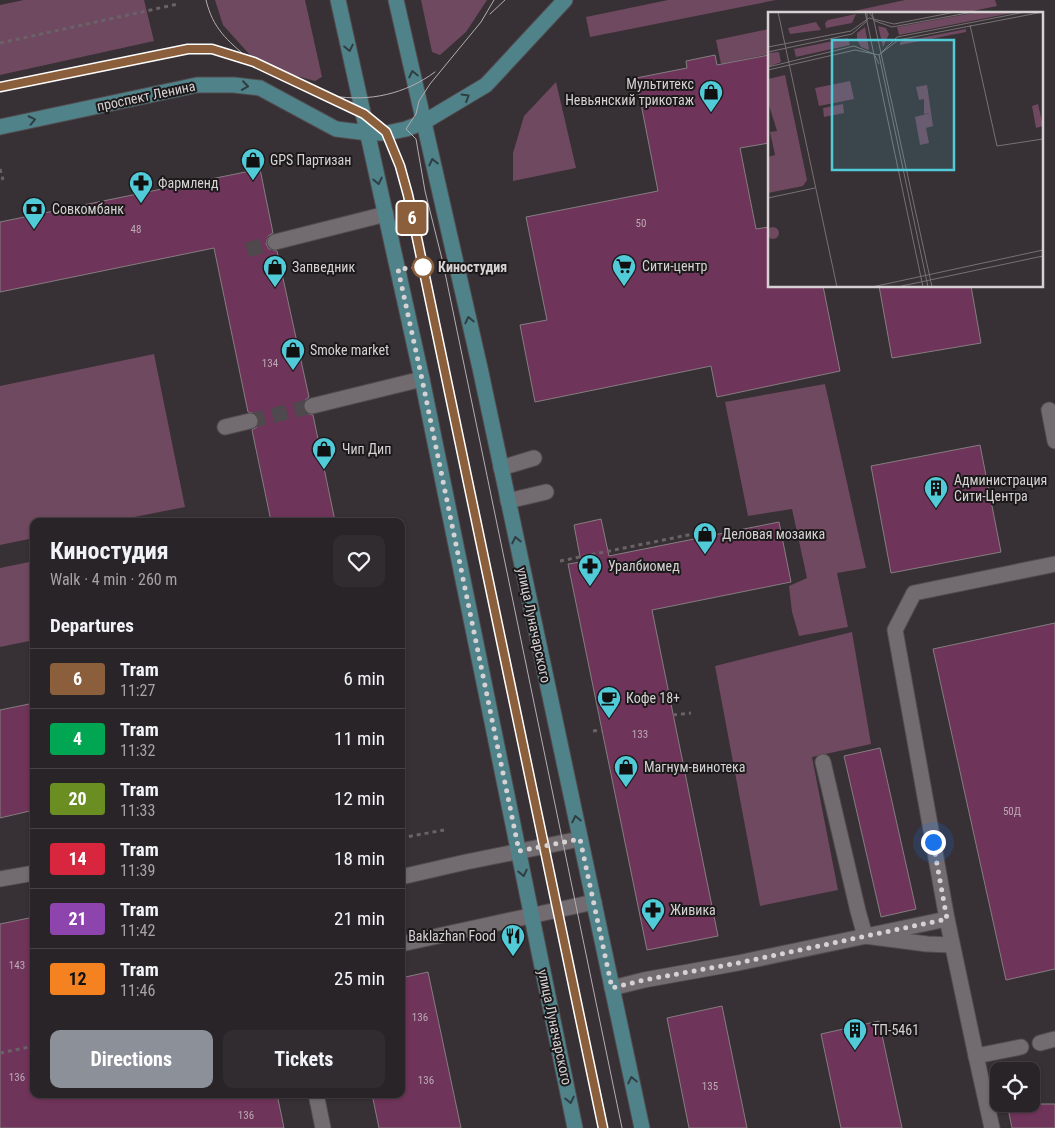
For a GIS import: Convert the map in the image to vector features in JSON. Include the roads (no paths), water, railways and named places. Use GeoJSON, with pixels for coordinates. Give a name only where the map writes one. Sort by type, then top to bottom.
{"type":"FeatureCollection","features":[{"type":"Feature","properties":{"kind":"main road","name":"улица Луначарского"},"geometry":{"type":"LineString","coordinates":[[338,0],[422,379],[575,1128]]}},
{"type":"Feature","properties":{"kind":"main road","name":"улица Луначарского"},"geometry":{"type":"LineString","coordinates":[[396,0],[501,468],[642,1128]]}},
{"type":"Feature","properties":{"kind":"main road","name":"проспект Ленина"},"geometry":{"type":"LineString","coordinates":[[0,127],[197,85],[234,85],[260,88],[336,129],[368,133],[406,129],[424,122],[486,85],[565,0]]}},
{"type":"Feature","properties":{"kind":"lane"},"geometry":{"type":"LineString","coordinates":[[275,242],[386,214]]}},
{"type":"Feature","properties":{"kind":"lane"},"geometry":{"type":"LineString","coordinates":[[312,406],[422,379]]}},
{"type":"Feature","properties":{"kind":"lane"},"geometry":{"type":"LineString","coordinates":[[1049,410],[1055,441]]}},
{"type":"Feature","properties":{"kind":"lane"},"geometry":{"type":"LineString","coordinates":[[225,427],[250,421]]}},
{"type":"Feature","properties":{"kind":"lane"},"geometry":{"type":"LineString","coordinates":[[501,468],[534,458]]}},
{"type":"Feature","properties":{"kind":"lane"},"geometry":{"type":"LineString","coordinates":[[508,501],[546,492]]}},
{"type":"Feature","properties":{"kind":"lane"},"geometry":{"type":"LineString","coordinates":[[992,1128],[952,945],[895,630],[914,593],[1055,564]]}},
{"type":"Feature","properties":{"kind":"lane"},"geometry":{"type":"LineString","coordinates":[[823,762],[865,936]]}},
{"type":"Feature","properties":{"kind":"lane"},"geometry":{"type":"LineString","coordinates":[[405,876],[580,839]]}},
{"type":"Feature","properties":{"kind":"lane"},"geometry":{"type":"LineString","coordinates":[[0,879],[30,874]]}},
{"type":"Feature","properties":{"kind":"lane"},"geometry":{"type":"LineString","coordinates":[[405,943],[594,902]]}},
{"type":"Feature","properties":{"kind":"lane"},"geometry":{"type":"LineString","coordinates":[[612,988],[947,919]]}},
{"type":"Feature","properties":{"kind":"lane"},"geometry":{"type":"LineString","coordinates":[[865,936],[927,944],[952,945]]}},
{"type":"Feature","properties":{"kind":"lane"},"geometry":{"type":"LineString","coordinates":[[976,1056],[1021,1047]]}},
{"type":"Feature","properties":{"kind":"lane"},"geometry":{"type":"LineString","coordinates":[[317,1098],[323,1128]]}},
{"type":"Feature","properties":{"kind":"tunnel"},"geometry":{"type":"LineString","coordinates":[[247,250],[275,242]]}},
{"type":"Feature","properties":{"kind":"tunnel"},"geometry":{"type":"LineString","coordinates":[[250,421],[312,406]]}},
{"type":"Feature","properties":{"kind":"tram line"},"geometry":{"type":"LineString","coordinates":[[206,0],[213,19],[222,33],[249,59]]}},
{"type":"Feature","properties":{"kind":"tram line"},"geometry":{"type":"LineString","coordinates":[[494,0],[481,22],[430,84],[419,101],[416,114],[406,129],[416,139],[425,191],[443,263],[622,1128]]}},
{"type":"Feature","properties":{"kind":"tram line"},"geometry":{"type":"LineString","coordinates":[[490,14],[505,0]]}},
{"type":"Feature","properties":{"kind":"tram line"},"geometry":{"type":"LineString","coordinates":[[0,87],[188,49],[212,49],[254,62],[364,114],[387,133],[400,166],[407,195],[603,1128]]}},
{"type":"Feature","properties":{"kind":"tram line","name":"6"},"geometry":{"type":"LineString","coordinates":[[0,87],[188,49],[212,49],[254,62],[364,114],[386,132],[400,166],[408,195],[603,1128]]}},
{"type":"Feature","properties":{"kind":"tram line"},"geometry":{"type":"LineString","coordinates":[[333,96],[360,98],[387,95],[412,86],[435,72]]}},
{"type":"Feature","properties":{"kind":"place","name":"Мультитекс Невьянский трикотаж"},"geometry":{"type":"Point","coordinates":[711,113]}},
{"type":"Feature","properties":{"kind":"place","name":"GPS Партизан"},"geometry":{"type":"Point","coordinates":[253,181]}},
{"type":"Feature","properties":{"kind":"place","name":"Фармленд"},"geometry":{"type":"Point","coordinates":[141,204]}},
{"type":"Feature","properties":{"kind":"place","name":"Совкомбанк"},"geometry":{"type":"Point","coordinates":[34,230]}},
{"type":"Feature","properties":{"kind":"place","name":"Киностудия"},"geometry":{"type":"Point","coordinates":[423,267]}},
{"type":"Feature","properties":{"kind":"place","name":"Сити-центр"},"geometry":{"type":"Point","coordinates":[624,287]}},
{"type":"Feature","properties":{"kind":"place","name":"Запведник"},"geometry":{"type":"Point","coordinates":[275,288]}},
{"type":"Feature","properties":{"kind":"place","name":"Smoke market"},"geometry":{"type":"Point","coordinates":[293,371]}},
{"type":"Feature","properties":{"kind":"place","name":"Чип Дип"},"geometry":{"type":"Point","coordinates":[324,470]}},
{"type":"Feature","properties":{"kind":"place","name":"Администрация Сити-Центра"},"geometry":{"type":"Point","coordinates":[936,509]}},
{"type":"Feature","properties":{"kind":"place","name":"Деловая мозаика"},"geometry":{"type":"Point","coordinates":[705,555]}},
{"type":"Feature","properties":{"kind":"place","name":"Уралбиомед"},"geometry":{"type":"Point","coordinates":[590,587]}},
{"type":"Feature","properties":{"kind":"place","name":"Кофе 18+"},"geometry":{"type":"Point","coordinates":[609,719]}},
{"type":"Feature","properties":{"kind":"place","name":"Магнум-винотека"},"geometry":{"type":"Point","coordinates":[626,788]}},
{"type":"Feature","properties":{"kind":"place","name":"Живика"},"geometry":{"type":"Point","coordinates":[653,931]}},
{"type":"Feature","properties":{"kind":"place","name":"Baklazhan Food"},"geometry":{"type":"Point","coordinates":[513,957]}},
{"type":"Feature","properties":{"kind":"place","name":"ТП-5461"},"geometry":{"type":"Point","coordinates":[855,1051]}}]}
